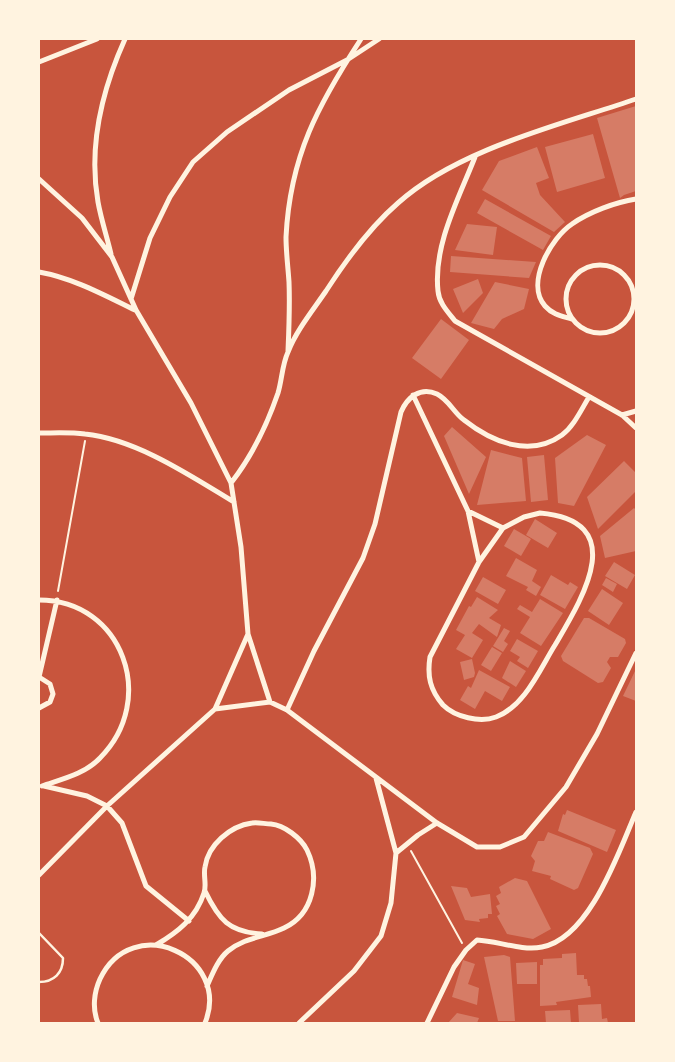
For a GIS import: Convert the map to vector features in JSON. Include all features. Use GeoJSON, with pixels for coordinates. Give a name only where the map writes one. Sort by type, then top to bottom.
{"type":"FeatureCollection","features":[{"type":"Feature","properties":{"kind":"street"},"geometry":{"type":"LineString","coordinates":[[39,62],[97,39]]}},
{"type":"Feature","properties":{"kind":"street"},"geometry":{"type":"LineString","coordinates":[[125,39],[104,95],[97,124],[95,153],[98,202],[112,257],[136,310],[191,403],[231,483],[241,547],[248,634],[270,702]]}},
{"type":"Feature","properties":{"kind":"street"},"geometry":{"type":"LineString","coordinates":[[231,483],[247,462],[266,421],[278,392],[288,352],[289,317],[286,238],[289,200],[296,164],[316,113],[361,39]]}},
{"type":"Feature","properties":{"kind":"street"},"geometry":{"type":"LineString","coordinates":[[131,299],[150,238],[170,198],[192,162],[227,132],[289,90],[347,60],[379,39]]}},
{"type":"Feature","properties":{"kind":"street"},"geometry":{"type":"LineString","coordinates":[[288,352],[337,273],[368,233],[398,202],[449,168],[566,122],[636,100]]}},
{"type":"Feature","properties":{"kind":"street"},"geometry":{"type":"LineString","coordinates":[[475,157],[443,242],[438,267],[438,292],[444,308],[455,321],[622,415],[636,428]]}},
{"type":"Feature","properties":{"kind":"street"},"geometry":{"type":"LineString","coordinates":[[39,179],[82,218],[112,257]]}},
{"type":"Feature","properties":{"kind":"street"},"geometry":{"type":"LineString","coordinates":[[572,319],[567,306],[567,294],[571,283],[581,272],[591,267],[603,266],[614,268],[627,278],[633,289],[634,305],[630,316],[619,328],[609,332],[591,332],[581,327],[572,319],[556,315],[546,307],[540,298],[539,286],[541,265],[554,240],[573,223],[610,206],[636,199]]}},
{"type":"Feature","properties":{"kind":"street"},"geometry":{"type":"LineString","coordinates":[[39,272],[54,274],[136,310]]}},
{"type":"Feature","properties":{"kind":"street"},"geometry":{"type":"LineString","coordinates":[[287,710],[314,651],[363,558],[375,524],[401,412],[405,403],[413,395],[425,391],[436,394],[447,401],[463,420],[487,435],[496,440],[522,447],[540,445],[563,435],[572,426],[589,398]]}},
{"type":"Feature","properties":{"kind":"street"},"geometry":{"type":"LineString","coordinates":[[413,395],[468,511],[479,562]]}},
{"type":"Feature","properties":{"kind":"street"},"geometry":{"type":"LineString","coordinates":[[622,415],[636,411]]}},
{"type":"Feature","properties":{"kind":"street"},"geometry":{"type":"LineString","coordinates":[[39,433],[86,434],[132,447],[177,468],[234,502]]}},
{"type":"Feature","properties":{"kind":"street"},"geometry":{"type":"LineString","coordinates":[[468,511],[503,528]]}},
{"type":"Feature","properties":{"kind":"street"},"geometry":{"type":"LineString","coordinates":[[540,512],[565,516],[575,521],[591,544],[593,563],[590,578],[579,604],[529,687],[511,708],[495,717],[476,719],[460,716],[447,708],[433,694],[427,673],[430,656],[479,562],[503,528],[524,517],[540,512]]}},
{"type":"Feature","properties":{"kind":"street"},"geometry":{"type":"LineString","coordinates":[[39,600],[57,600],[83,610],[106,628],[121,652],[129,680],[128,709],[118,736],[100,759],[76,775],[40,785]]}},
{"type":"Feature","properties":{"kind":"street"},"geometry":{"type":"LineString","coordinates":[[39,708],[46,706],[53,694],[50,684],[39,677],[57,600]]}},
{"type":"Feature","properties":{"kind":"street"},"geometry":{"type":"LineString","coordinates":[[39,875],[107,806],[215,709],[248,634]]}},
{"type":"Feature","properties":{"kind":"street"},"geometry":{"type":"LineString","coordinates":[[215,709],[270,702],[287,710],[437,823],[477,847],[500,847],[524,838],[566,787],[597,734],[636,653]]}},
{"type":"Feature","properties":{"kind":"street"},"geometry":{"type":"LineString","coordinates":[[299,1023],[354,971],[381,936],[391,903],[396,853],[376,778]]}},
{"type":"Feature","properties":{"kind":"street"},"geometry":{"type":"LineString","coordinates":[[40,785],[87,796],[107,806],[122,823],[146,886],[188,921]]}},
{"type":"Feature","properties":{"kind":"street"},"geometry":{"type":"LineString","coordinates":[[427,1023],[444,985],[466,950],[477,940],[493,940],[516,946],[542,947],[562,939],[578,925],[601,890],[636,812]]}},
{"type":"Feature","properties":{"kind":"street"},"geometry":{"type":"LineString","coordinates":[[207,986],[226,952],[240,942],[284,928],[295,921],[308,906],[312,895],[314,867],[305,847],[292,834],[276,825],[252,823],[234,829],[221,838],[210,853],[205,867],[205,891],[216,913],[230,926],[247,933],[265,934]]}},
{"type":"Feature","properties":{"kind":"street"},"geometry":{"type":"LineString","coordinates":[[396,853],[437,823]]}},
{"type":"Feature","properties":{"kind":"street"},"geometry":{"type":"LineString","coordinates":[[156,944],[175,934],[188,921],[205,891]]}},
{"type":"Feature","properties":{"kind":"street"},"geometry":{"type":"LineString","coordinates":[[98,1023],[94,998],[96,988],[105,968],[117,956],[136,946],[156,944],[177,950],[187,956],[203,976],[207,986],[209,1002],[205,1023]]}},
{"type":"Feature","properties":{"kind":"lane"},"geometry":{"type":"LineString","coordinates":[[39,933],[63,958],[63,967],[58,975],[47,982],[39,982]]}},
{"type":"Feature","properties":{"kind":"path"},"geometry":{"type":"LineString","coordinates":[[57,600],[86,434]]}},
{"type":"Feature","properties":{"kind":"path"},"geometry":{"type":"LineString","coordinates":[[407,844],[466,950]]}},
{"type":"Feature","properties":{"kind":"building"},"geometry":{"type":"Polygon","coordinates":[[[636,106],[636,191],[620,198],[597,118],[636,106]]]}},
{"type":"Feature","properties":{"kind":"building"},"geometry":{"type":"Polygon","coordinates":[[[593,134],[605,178],[557,192],[545,147],[593,134]]]}},
{"type":"Feature","properties":{"kind":"building"},"geometry":{"type":"Polygon","coordinates":[[[537,147],[549,178],[536,183],[540,195],[565,222],[554,232],[482,190],[499,161],[537,147]]]}},
{"type":"Feature","properties":{"kind":"building"},"geometry":{"type":"Polygon","coordinates":[[[485,199],[551,236],[543,250],[477,213],[485,199]]]}},
{"type":"Feature","properties":{"kind":"building"},"geometry":{"type":"Polygon","coordinates":[[[467,224],[497,227],[493,255],[455,250],[467,224]]]}},
{"type":"Feature","properties":{"kind":"building"},"geometry":{"type":"Polygon","coordinates":[[[451,256],[536,262],[529,278],[450,272],[451,256]]]}},
{"type":"Feature","properties":{"kind":"building"},"geometry":{"type":"Polygon","coordinates":[[[478,279],[483,293],[463,313],[453,289],[478,279]]]}},
{"type":"Feature","properties":{"kind":"building"},"geometry":{"type":"Polygon","coordinates":[[[495,282],[529,289],[524,309],[502,319],[494,329],[471,323],[495,282]]]}},
{"type":"Feature","properties":{"kind":"building"},"geometry":{"type":"Polygon","coordinates":[[[441,319],[469,340],[441,379],[412,358],[441,319]]]}},
{"type":"Feature","properties":{"kind":"building"},"geometry":{"type":"Polygon","coordinates":[[[452,427],[486,457],[469,494],[444,436],[452,427]]]}},
{"type":"Feature","properties":{"kind":"building"},"geometry":{"type":"Polygon","coordinates":[[[587,435],[606,445],[574,506],[558,503],[555,458],[587,435]]]}},
{"type":"Feature","properties":{"kind":"building"},"geometry":{"type":"Polygon","coordinates":[[[491,450],[522,458],[526,501],[477,505],[491,450]]]}},
{"type":"Feature","properties":{"kind":"building"},"geometry":{"type":"Polygon","coordinates":[[[544,455],[548,500],[531,502],[527,457],[544,455]]]}},
{"type":"Feature","properties":{"kind":"building"},"geometry":{"type":"Polygon","coordinates":[[[624,461],[636,473],[636,491],[598,529],[587,497],[624,461]]]}},
{"type":"Feature","properties":{"kind":"building"},"geometry":{"type":"Polygon","coordinates":[[[634,508],[636,510],[636,551],[605,558],[600,536],[634,508]]]}},
{"type":"Feature","properties":{"kind":"building"},"geometry":{"type":"Polygon","coordinates":[[[535,519],[557,533],[548,548],[526,535],[535,519]]]}},
{"type":"Feature","properties":{"kind":"building"},"geometry":{"type":"Polygon","coordinates":[[[514,529],[531,539],[521,556],[504,546],[514,529]]]}},
{"type":"Feature","properties":{"kind":"building"},"geometry":{"type":"Polygon","coordinates":[[[516,558],[537,570],[532,581],[541,587],[536,596],[526,590],[528,587],[506,576],[516,558]]]}},
{"type":"Feature","properties":{"kind":"building"},"geometry":{"type":"Polygon","coordinates":[[[614,562],[635,575],[627,589],[605,576],[614,562]]]}},
{"type":"Feature","properties":{"kind":"building"},"geometry":{"type":"Polygon","coordinates":[[[551,575],[568,585],[570,582],[578,587],[565,609],[540,595],[551,575]]]}},
{"type":"Feature","properties":{"kind":"building"},"geometry":{"type":"Polygon","coordinates":[[[483,577],[506,590],[498,604],[475,591],[483,577]]]}},
{"type":"Feature","properties":{"kind":"building"},"geometry":{"type":"Polygon","coordinates":[[[606,578],[617,584],[613,592],[602,585],[606,578]]]}},
{"type":"Feature","properties":{"kind":"building"},"geometry":{"type":"Polygon","coordinates":[[[602,589],[623,603],[609,625],[588,611],[602,589]]]}},
{"type":"Feature","properties":{"kind":"building"},"geometry":{"type":"Polygon","coordinates":[[[477,597],[498,610],[489,618],[501,625],[497,637],[479,624],[472,633],[483,640],[472,658],[456,649],[465,635],[456,630],[469,606],[471,607],[477,597]]]}},
{"type":"Feature","properties":{"kind":"building"},"geometry":{"type":"Polygon","coordinates":[[[540,599],[563,613],[541,646],[520,633],[530,617],[517,609],[520,605],[532,612],[540,599]]]}},
{"type":"Feature","properties":{"kind":"building"},"geometry":{"type":"Polygon","coordinates":[[[584,618],[589,618],[625,639],[626,643],[618,657],[610,657],[607,662],[611,668],[603,682],[598,683],[563,661],[561,656],[584,618]]]}},
{"type":"Feature","properties":{"kind":"building"},"geometry":{"type":"Polygon","coordinates":[[[504,628],[510,631],[504,641],[508,644],[503,652],[493,646],[504,628]]]}},
{"type":"Feature","properties":{"kind":"building"},"geometry":{"type":"Polygon","coordinates":[[[517,639],[538,651],[528,668],[517,661],[520,657],[510,651],[517,639]]]}},
{"type":"Feature","properties":{"kind":"building"},"geometry":{"type":"Polygon","coordinates":[[[492,647],[502,653],[491,671],[481,665],[492,647]]]}},
{"type":"Feature","properties":{"kind":"building"},"geometry":{"type":"Polygon","coordinates":[[[472,659],[474,677],[464,680],[460,662],[472,659]]]}},
{"type":"Feature","properties":{"kind":"building"},"geometry":{"type":"Polygon","coordinates":[[[510,661],[526,671],[516,687],[502,678],[510,661]]]}},
{"type":"Feature","properties":{"kind":"building"},"geometry":{"type":"Polygon","coordinates":[[[636,669],[636,701],[623,696],[636,669]]]}},
{"type":"Feature","properties":{"kind":"building"},"geometry":{"type":"Polygon","coordinates":[[[479,670],[510,687],[502,701],[485,691],[475,709],[460,700],[468,686],[471,688],[479,670]]]}},
{"type":"Feature","properties":{"kind":"building"},"geometry":{"type":"Polygon","coordinates":[[[567,810],[616,830],[607,852],[558,831],[563,814],[565,815],[567,810]]]}},
{"type":"Feature","properties":{"kind":"building"},"geometry":{"type":"Polygon","coordinates":[[[548,832],[590,848],[593,854],[578,888],[574,890],[550,879],[551,876],[532,871],[535,861],[531,856],[538,841],[544,841],[548,832]]]}},
{"type":"Feature","properties":{"kind":"building"},"geometry":{"type":"Polygon","coordinates":[[[515,878],[527,881],[551,929],[533,939],[507,934],[497,916],[500,914],[496,906],[500,904],[496,896],[501,893],[499,887],[515,878]]]}},
{"type":"Feature","properties":{"kind":"building"},"geometry":{"type":"Polygon","coordinates":[[[451,886],[467,888],[471,897],[490,894],[492,914],[488,914],[488,918],[479,919],[480,922],[465,920],[451,886]]]}},
{"type":"Feature","properties":{"kind":"building"},"geometry":{"type":"Polygon","coordinates":[[[576,953],[577,975],[584,975],[584,979],[587,979],[591,997],[556,1002],[557,1005],[540,1006],[540,965],[543,965],[543,959],[562,958],[562,954],[576,953]]]}},
{"type":"Feature","properties":{"kind":"building"},"geometry":{"type":"Polygon","coordinates":[[[504,955],[510,957],[515,1021],[498,1021],[484,957],[504,955]]]}},
{"type":"Feature","properties":{"kind":"building"},"geometry":{"type":"Polygon","coordinates":[[[463,960],[475,964],[468,984],[479,988],[477,1005],[452,997],[463,960]]]}},
{"type":"Feature","properties":{"kind":"building"},"geometry":{"type":"Polygon","coordinates":[[[537,962],[537,984],[517,984],[516,963],[537,962]]]}},
{"type":"Feature","properties":{"kind":"building"},"geometry":{"type":"Polygon","coordinates":[[[601,1004],[602,1019],[607,1018],[608,1023],[579,1023],[578,1005],[601,1004]]]}},
{"type":"Feature","properties":{"kind":"building"},"geometry":{"type":"Polygon","coordinates":[[[570,1010],[571,1023],[546,1023],[545,1011],[570,1010]]]}},
{"type":"Feature","properties":{"kind":"building"},"geometry":{"type":"Polygon","coordinates":[[[457,1013],[479,1018],[477,1023],[448,1023],[457,1013]]]}}]}
